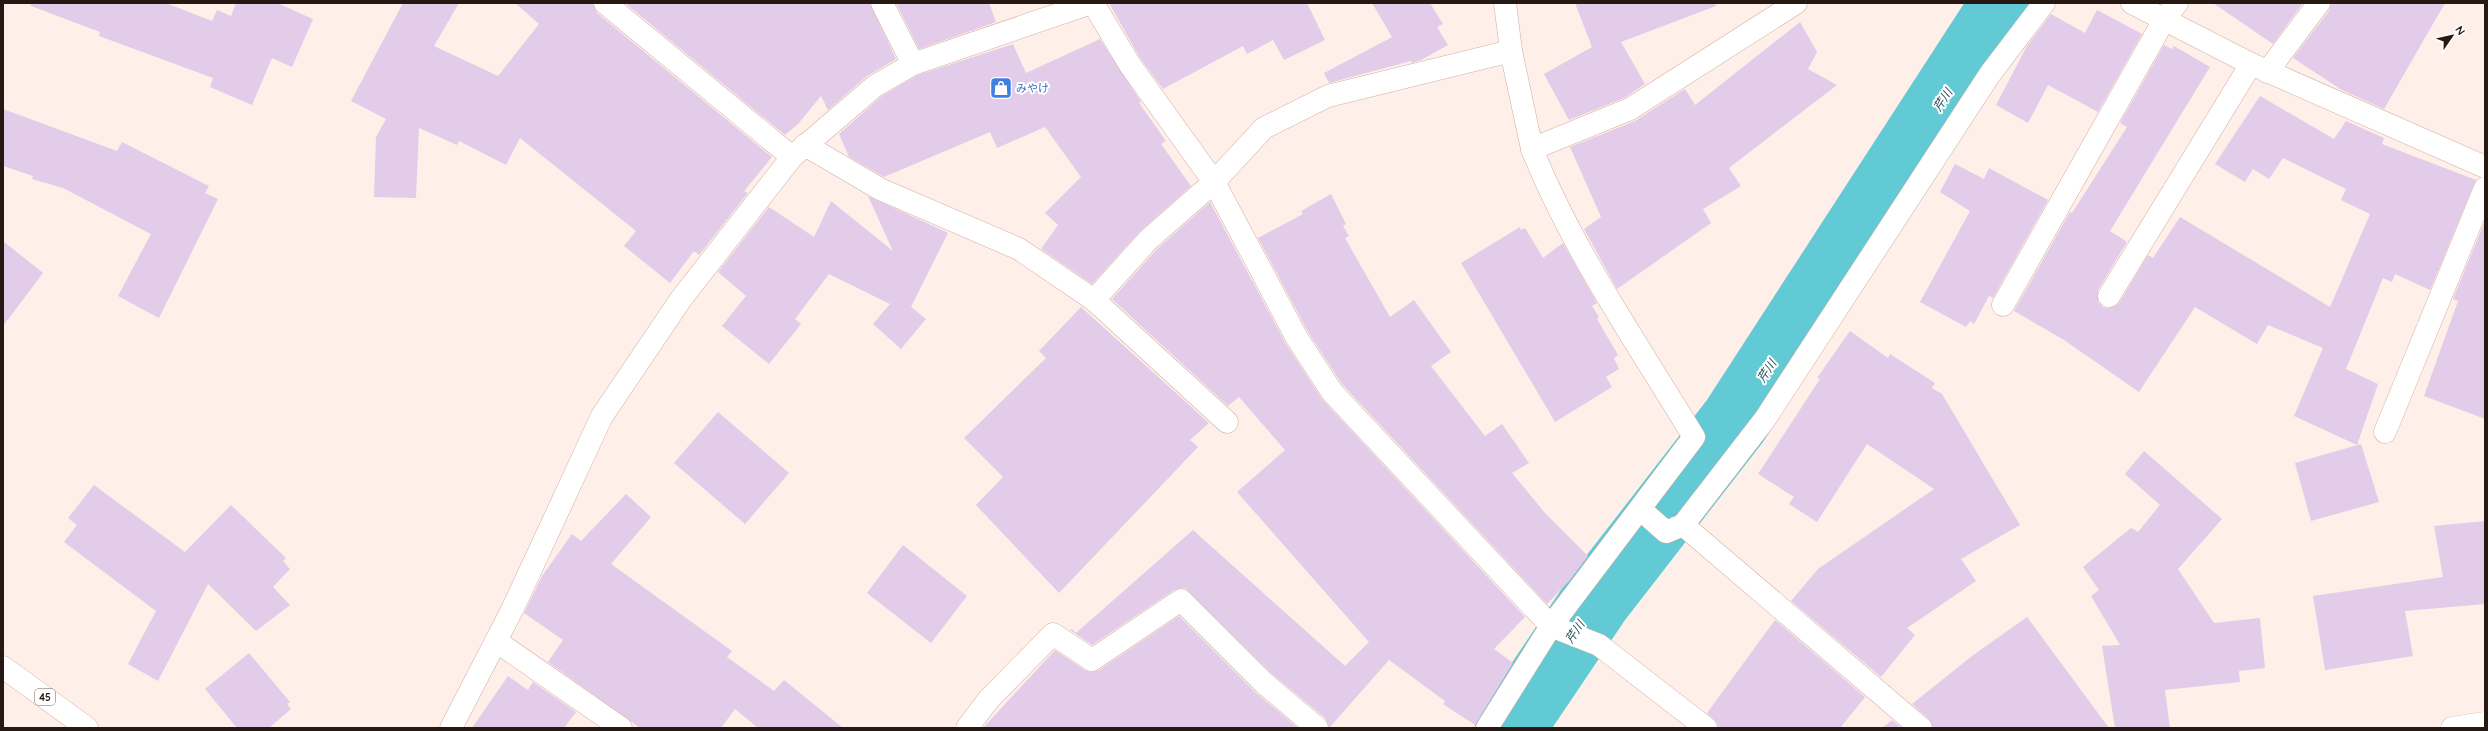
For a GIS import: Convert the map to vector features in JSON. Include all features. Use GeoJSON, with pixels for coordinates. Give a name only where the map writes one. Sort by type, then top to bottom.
{"type":"FeatureCollection","features":[{"type":"Feature","properties":{"kind":"street"},"geometry":{"type":"LineString","coordinates":[[605,3],[798,151],[880,189],[1019,249],[1094,300],[1227,422]]}},
{"type":"Feature","properties":{"kind":"street"},"geometry":{"type":"LineString","coordinates":[[882,3],[913,64]]}},
{"type":"Feature","properties":{"kind":"street"},"geometry":{"type":"LineString","coordinates":[[451,728],[496,640],[602,416],[681,299],[798,151],[875,86],[913,64],[1092,3],[1130,65],[1214,182],[1298,338],[1332,392],[1551,626],[1599,645],[1706,728]]}},
{"type":"Feature","properties":{"kind":"street"},"geometry":{"type":"LineString","coordinates":[[1487,728],[1551,626],[1694,437],[1590,265],[1550,193],[1532,149],[1511,51],[1505,3]]}},
{"type":"Feature","properties":{"kind":"street"},"geometry":{"type":"LineString","coordinates":[[1532,149],[1630,108],[1796,3]]}},
{"type":"Feature","properties":{"kind":"street"},"geometry":{"type":"LineString","coordinates":[[1675,528],[1765,419],[1990,74],[2044,3]]}},
{"type":"Feature","properties":{"kind":"street"},"geometry":{"type":"LineString","coordinates":[[2132,3],[2259,68],[2485,167]]}},
{"type":"Feature","properties":{"kind":"street"},"geometry":{"type":"LineString","coordinates":[[2003,305],[2164,20],[2177,3]]}},
{"type":"Feature","properties":{"kind":"street"},"geometry":{"type":"LineString","coordinates":[[2109,296],[2259,68],[2320,3]]}},
{"type":"Feature","properties":{"kind":"street"},"geometry":{"type":"LineString","coordinates":[[1094,300],[1148,240],[1214,182],[1264,128],[1328,96],[1511,51]]}},
{"type":"Feature","properties":{"kind":"street"},"geometry":{"type":"LineString","coordinates":[[2385,432],[2485,188]]}},
{"type":"Feature","properties":{"kind":"street"},"geometry":{"type":"LineString","coordinates":[[1640,509],[1675,528],[1921,728]]}},
{"type":"Feature","properties":{"kind":"street"},"geometry":{"type":"LineString","coordinates":[[967,728],[989,699],[1053,634],[1092,660],[1181,600],[1264,683],[1317,728]]}},
{"type":"Feature","properties":{"kind":"street"},"geometry":{"type":"LineString","coordinates":[[496,640],[621,728]]}},
{"type":"Feature","properties":{"kind":"street","name":"45"},"geometry":{"type":"LineString","coordinates":[[3,667],[79,726]]}},
{"type":"Feature","properties":{"kind":"street"},"geometry":{"type":"LineString","coordinates":[[2452,728],[2485,723]]}},
{"type":"Feature","properties":{"kind":"building"},"geometry":{"type":"Polygon","coordinates":[[[31,3],[166,3],[212,21],[217,10],[231,16],[236,3],[277,3],[313,19],[292,67],[272,58],[252,105],[210,87],[213,78],[99,36],[100,32],[31,6],[31,3]]]}},
{"type":"Feature","properties":{"kind":"building"},"geometry":{"type":"Polygon","coordinates":[[[403,3],[459,3],[434,46],[498,76],[539,24],[515,3],[593,3],[597,13],[772,157],[744,191],[748,193],[699,255],[694,251],[670,283],[624,246],[636,231],[520,138],[506,165],[459,141],[457,145],[419,128],[416,198],[374,197],[376,137],[386,119],[351,101],[403,3]]]}},
{"type":"Feature","properties":{"kind":"building"},"geometry":{"type":"Polygon","coordinates":[[[625,3],[870,3],[896,59],[867,76],[828,110],[821,96],[798,124],[785,135],[625,3]]]}},
{"type":"Feature","properties":{"kind":"building"},"geometry":{"type":"Polygon","coordinates":[[[896,3],[989,3],[996,22],[919,49],[896,3]]]}},
{"type":"Feature","properties":{"kind":"building"},"geometry":{"type":"Polygon","coordinates":[[[1109,3],[1307,3],[1325,40],[1284,60],[1273,40],[1247,54],[1243,46],[1163,89],[1140,58],[1109,3]]]}},
{"type":"Feature","properties":{"kind":"building"},"geometry":{"type":"Polygon","coordinates":[[[1372,3],[1430,3],[1443,24],[1437,27],[1448,45],[1421,60],[1412,63],[1411,61],[1329,83],[1324,73],[1392,37],[1372,3]]]}},
{"type":"Feature","properties":{"kind":"building"},"geometry":{"type":"Polygon","coordinates":[[[1575,3],[1715,3],[1716,6],[1621,42],[1645,84],[1624,98],[1569,120],[1544,74],[1592,47],[1575,3]]]}},
{"type":"Feature","properties":{"kind":"building"},"geometry":{"type":"Polygon","coordinates":[[[2213,3],[2303,3],[2273,44],[2213,3]]]}},
{"type":"Feature","properties":{"kind":"building"},"geometry":{"type":"Polygon","coordinates":[[[2331,3],[2445,3],[2384,109],[2342,90],[2293,58],[2329,11],[2331,3]]]}},
{"type":"Feature","properties":{"kind":"building"},"geometry":{"type":"Polygon","coordinates":[[[2097,10],[2142,34],[2098,112],[2048,85],[2028,123],[1996,105],[2027,46],[2051,14],[2085,33],[2097,10]]]}},
{"type":"Feature","properties":{"kind":"building"},"geometry":{"type":"Polygon","coordinates":[[[1800,22],[1817,52],[1808,69],[1837,85],[1729,168],[1741,186],[1703,209],[1711,223],[1617,289],[1584,229],[1601,217],[1570,147],[1635,121],[1685,89],[1695,105],[1800,22]]]}},
{"type":"Feature","properties":{"kind":"building"},"geometry":{"type":"Polygon","coordinates":[[[1100,39],[1141,102],[1139,103],[1166,141],[1161,144],[1191,186],[1139,232],[1092,284],[1041,249],[1058,225],[1045,213],[1081,177],[1045,127],[997,148],[990,132],[884,177],[849,157],[839,134],[882,96],[918,75],[1013,44],[1026,73],[1100,39]]]}},
{"type":"Feature","properties":{"kind":"building"},"geometry":{"type":"Polygon","coordinates":[[[2164,45],[2172,49],[2174,46],[2210,67],[2110,231],[2127,242],[2098,290],[2098,302],[2103,307],[2109,308],[2119,303],[2148,255],[2153,258],[2180,217],[2330,307],[2370,214],[2341,200],[2346,189],[2283,158],[2269,179],[2253,169],[2245,182],[2215,164],[2260,96],[2334,139],[2346,121],[2384,138],[2382,144],[2476,180],[2430,290],[2395,274],[2392,282],[2383,278],[2346,369],[2378,384],[2357,445],[2294,416],[2323,348],[2268,325],[2257,344],[2195,307],[2139,392],[2064,340],[2014,311],[2070,212],[2072,213],[2127,127],[2120,123],[2164,45]]]}},
{"type":"Feature","properties":{"kind":"building"},"geometry":{"type":"Polygon","coordinates":[[[3,109],[117,151],[122,142],[209,186],[205,193],[218,199],[159,318],[118,296],[151,234],[63,188],[32,179],[33,176],[3,166],[3,109]]]}},
{"type":"Feature","properties":{"kind":"building"},"geometry":{"type":"Polygon","coordinates":[[[1955,164],[1984,179],[1989,168],[2048,200],[1993,298],[1989,296],[1974,324],[1970,321],[1966,327],[1920,302],[1970,211],[1940,192],[1955,164]]]}},
{"type":"Feature","properties":{"kind":"building"},"geometry":{"type":"Polygon","coordinates":[[[1331,194],[1346,224],[1343,226],[1349,236],[1345,238],[1390,317],[1414,300],[1451,352],[1431,366],[1485,436],[1502,424],[1529,463],[1512,473],[1545,513],[1588,556],[1570,580],[1547,604],[1342,384],[1308,332],[1258,238],[1303,214],[1301,211],[1331,194]]]}},
{"type":"Feature","properties":{"kind":"building"},"geometry":{"type":"Polygon","coordinates":[[[868,196],[948,233],[911,307],[926,319],[901,349],[873,324],[890,304],[829,274],[795,319],[801,324],[769,364],[722,326],[746,296],[718,272],[769,207],[814,237],[831,201],[893,251],[868,196]]]}},
{"type":"Feature","properties":{"kind":"building"},"geometry":{"type":"Polygon","coordinates":[[[1210,202],[1286,344],[1322,399],[1525,617],[1494,649],[1513,663],[1475,725],[1443,704],[1445,701],[1389,660],[1329,728],[1325,718],[1272,674],[1185,588],[1174,590],[1092,645],[1070,630],[1072,629],[1076,633],[1193,530],[1345,666],[1369,642],[1237,492],[1285,450],[1239,397],[1228,406],[1112,299],[1157,249],[1210,202]]]}},
{"type":"Feature","properties":{"kind":"building"},"geometry":{"type":"Polygon","coordinates":[[[2485,221],[2485,419],[2424,396],[2458,301],[2453,299],[2485,221]]]}},
{"type":"Feature","properties":{"kind":"building"},"geometry":{"type":"Polygon","coordinates":[[[1520,227],[1521,230],[1525,228],[1543,258],[1563,243],[1597,303],[1592,306],[1599,317],[1597,319],[1618,355],[1614,358],[1619,369],[1606,377],[1612,387],[1555,422],[1461,263],[1520,227]]]}},
{"type":"Feature","properties":{"kind":"building"},"geometry":{"type":"Polygon","coordinates":[[[3,241],[43,273],[3,326],[3,241]]]}},
{"type":"Feature","properties":{"kind":"building"},"geometry":{"type":"Polygon","coordinates":[[[1081,307],[1209,423],[1190,440],[1198,447],[1059,593],[976,505],[1003,477],[964,438],[1046,358],[1039,351],[1081,307]]]}},
{"type":"Feature","properties":{"kind":"building"},"geometry":{"type":"Polygon","coordinates":[[[1850,331],[1888,358],[1890,354],[1935,383],[1932,388],[1942,394],[2020,525],[1961,559],[1976,581],[1907,628],[1915,635],[1881,677],[1791,601],[1818,569],[1934,489],[1867,444],[1817,522],[1789,504],[1794,497],[1758,474],[1820,379],[1817,378],[1850,331]]]}},
{"type":"Feature","properties":{"kind":"building"},"geometry":{"type":"Polygon","coordinates":[[[718,412],[789,473],[745,524],[674,463],[718,412]]]}},
{"type":"Feature","properties":{"kind":"building"},"geometry":{"type":"Polygon","coordinates":[[[2361,444],[2379,502],[2311,521],[2295,463],[2361,444]]]}},
{"type":"Feature","properties":{"kind":"building"},"geometry":{"type":"Polygon","coordinates":[[[2144,451],[2222,519],[2178,569],[2214,623],[2260,618],[2265,668],[2239,671],[2240,682],[2165,690],[2170,728],[2115,728],[2102,646],[2120,645],[2091,596],[2099,590],[2083,567],[2131,528],[2138,532],[2160,505],[2125,474],[2144,451]]]}},
{"type":"Feature","properties":{"kind":"building"},"geometry":{"type":"Polygon","coordinates":[[[94,485],[185,552],[231,505],[286,558],[283,561],[290,569],[273,587],[290,605],[256,631],[208,584],[158,681],[128,664],[156,611],[64,542],[77,525],[68,518],[94,485]]]}},
{"type":"Feature","properties":{"kind":"building"},"geometry":{"type":"Polygon","coordinates":[[[626,494],[651,517],[611,564],[732,651],[727,657],[774,691],[784,680],[843,728],[758,728],[735,709],[721,728],[640,728],[548,662],[563,640],[524,613],[542,576],[572,534],[581,541],[626,494]]]}},
{"type":"Feature","properties":{"kind":"building"},"geometry":{"type":"Polygon","coordinates":[[[2485,521],[2485,604],[2405,611],[2413,656],[2325,670],[2313,596],[2443,577],[2434,526],[2485,521]]]}},
{"type":"Feature","properties":{"kind":"building"},"geometry":{"type":"Polygon","coordinates":[[[903,545],[967,596],[931,643],[867,593],[903,545]]]}},
{"type":"Feature","properties":{"kind":"building"},"geometry":{"type":"Polygon","coordinates":[[[1179,616],[1255,692],[1298,728],[983,728],[1055,650],[1085,670],[1092,672],[1099,670],[1179,616]]]}},
{"type":"Feature","properties":{"kind":"building"},"geometry":{"type":"Polygon","coordinates":[[[2027,617],[2109,728],[1933,728],[1929,719],[1912,704],[1972,656],[2027,617]]]}},
{"type":"Feature","properties":{"kind":"building"},"geometry":{"type":"Polygon","coordinates":[[[1775,620],[1865,697],[1840,728],[1718,728],[1717,723],[1707,713],[1775,620]]]}},
{"type":"Feature","properties":{"kind":"building"},"geometry":{"type":"Polygon","coordinates":[[[249,653],[290,702],[287,704],[291,709],[269,728],[237,728],[205,689],[249,653]]]}},
{"type":"Feature","properties":{"kind":"building"},"geometry":{"type":"Polygon","coordinates":[[[508,676],[528,690],[533,682],[576,712],[564,728],[472,728],[508,676]]]}},
{"type":"Feature","properties":{"kind":"building"},"geometry":{"type":"Polygon","coordinates":[[[1892,720],[1902,728],[1882,728],[1892,720]]]}},
{"type":"Feature","properties":{"kind":"waterway","name":"芹川"},"geometry":{"type":"LineString","coordinates":[[1510,728],[1597,599],[1735,421],[2006,3]]}},
{"type":"Feature","properties":{"kind":"place","name":"みやけ"},"geometry":{"type":"Point","coordinates":[1001,88]}}]}
